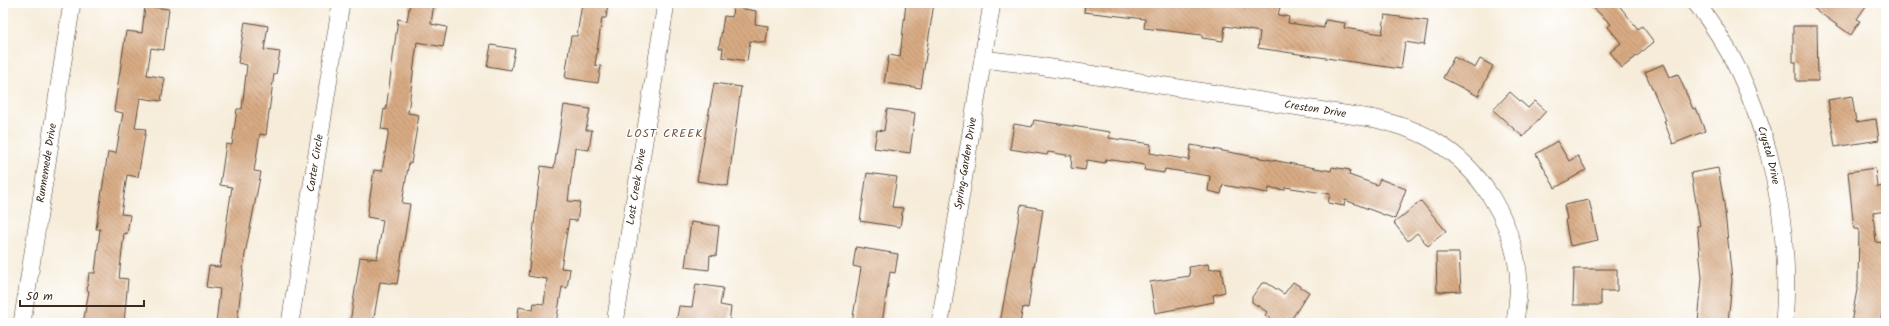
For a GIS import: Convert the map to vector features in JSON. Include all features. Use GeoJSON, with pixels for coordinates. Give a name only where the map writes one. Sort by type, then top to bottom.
{"type":"FeatureCollection","features":[{"type":"Feature","properties":{"kind":"street","name":"Runnemede Drive"},"geometry":{"type":"LineString","coordinates":[[22,323],[72,3]]}},
{"type":"Feature","properties":{"kind":"street","name":"Carter Circle"},"geometry":{"type":"LineString","coordinates":[[290,323],[341,3]]}},
{"type":"Feature","properties":{"kind":"street","name":"Lost Creek Drive"},"geometry":{"type":"LineString","coordinates":[[616,323],[666,3]]}},
{"type":"Feature","properties":{"kind":"street","name":"Spring-Garden Drive"},"geometry":{"type":"LineString","coordinates":[[940,323],[992,3]]}},
{"type":"Feature","properties":{"kind":"street","name":"Crystal Drive"},"geometry":{"type":"LineString","coordinates":[[1702,5],[1728,51],[1749,96],[1767,147],[1774,174],[1783,224],[1786,297],[1784,323]]}},
{"type":"Feature","properties":{"kind":"street","name":"Creston Drive"},"geometry":{"type":"LineString","coordinates":[[983,59],[1032,65],[1376,119],[1409,129],[1435,141],[1452,152],[1473,172],[1491,196],[1506,225],[1518,271],[1515,323]]}},
{"type":"Feature","properties":{"kind":"building"},"geometry":{"type":"Polygon","coordinates":[[[410,3],[434,3],[431,24],[447,27],[443,47],[417,42],[408,113],[419,115],[411,163],[409,162],[402,203],[410,204],[397,284],[380,282],[373,323],[350,323],[360,257],[377,259],[383,220],[367,217],[374,170],[382,171],[389,130],[381,129],[384,109],[386,110],[398,19],[407,21],[410,3]]]}},
{"type":"Feature","properties":{"kind":"building"},"geometry":{"type":"Polygon","coordinates":[[[582,3],[608,3],[606,18],[602,18],[595,65],[601,66],[598,83],[565,78],[571,36],[577,36],[582,3]]]}},
{"type":"Feature","properties":{"kind":"building"},"geometry":{"type":"Polygon","coordinates":[[[906,3],[934,3],[921,88],[884,83],[889,55],[900,57],[906,3]]]}},
{"type":"Feature","properties":{"kind":"building"},"geometry":{"type":"Polygon","coordinates":[[[1085,3],[1256,3],[1280,7],[1278,15],[1289,17],[1288,23],[1324,28],[1325,20],[1345,23],[1344,28],[1382,34],[1385,15],[1428,21],[1424,45],[1405,42],[1401,69],[1258,48],[1260,32],[1225,26],[1223,41],[1202,38],[1202,35],[1144,28],[1145,19],[1084,12],[1085,3]]]}},
{"type":"Feature","properties":{"kind":"building"},"geometry":{"type":"Polygon","coordinates":[[[1588,3],[1617,3],[1638,29],[1642,26],[1654,42],[1622,68],[1610,52],[1621,43],[1608,27],[1611,24],[1588,3]]]}},
{"type":"Feature","properties":{"kind":"building"},"geometry":{"type":"Polygon","coordinates":[[[1806,3],[1868,3],[1857,19],[1860,21],[1851,35],[1806,3]]]}},
{"type":"Feature","properties":{"kind":"building"},"geometry":{"type":"Polygon","coordinates":[[[145,6],[169,9],[164,50],[151,48],[147,75],[165,78],[161,101],[140,98],[135,128],[146,129],[138,177],[127,175],[121,214],[130,215],[127,234],[124,233],[119,278],[128,279],[124,323],[83,323],[89,291],[87,290],[89,273],[95,273],[100,229],[96,229],[108,152],[116,153],[123,113],[114,111],[126,31],[142,33],[145,6]]]}},
{"type":"Feature","properties":{"kind":"building"},"geometry":{"type":"Polygon","coordinates":[[[733,7],[756,11],[755,24],[768,26],[766,43],[750,41],[747,61],[722,57],[723,48],[719,48],[724,16],[732,17],[733,7]]]}},
{"type":"Feature","properties":{"kind":"building"},"geometry":{"type":"Polygon","coordinates":[[[245,22],[268,26],[264,50],[280,52],[276,74],[274,74],[266,135],[260,134],[254,171],[261,172],[245,254],[237,323],[216,323],[220,289],[206,287],[209,266],[220,267],[232,187],[220,185],[226,144],[232,145],[237,109],[242,109],[247,65],[238,63],[245,22]]]}},
{"type":"Feature","properties":{"kind":"building"},"geometry":{"type":"Polygon","coordinates":[[[1793,26],[1817,26],[1818,81],[1796,81],[1796,62],[1793,62],[1793,26]]]}},
{"type":"Feature","properties":{"kind":"building"},"geometry":{"type":"Polygon","coordinates":[[[491,45],[515,49],[511,70],[487,66],[491,45]]]}},
{"type":"Feature","properties":{"kind":"building"},"geometry":{"type":"Polygon","coordinates":[[[1454,57],[1475,68],[1480,59],[1493,66],[1478,96],[1443,78],[1454,57]]]}},
{"type":"Feature","properties":{"kind":"building"},"geometry":{"type":"Polygon","coordinates":[[[1664,64],[1670,77],[1678,74],[1693,109],[1696,108],[1705,131],[1673,144],[1664,121],[1666,120],[1645,72],[1664,64]]]}},
{"type":"Feature","properties":{"kind":"building"},"geometry":{"type":"Polygon","coordinates":[[[714,83],[741,87],[728,186],[697,181],[714,83]]]}},
{"type":"Feature","properties":{"kind":"building"},"geometry":{"type":"Polygon","coordinates":[[[1510,92],[1528,108],[1535,101],[1546,111],[1523,137],[1493,110],[1510,92]]]}},
{"type":"Feature","properties":{"kind":"building"},"geometry":{"type":"Polygon","coordinates":[[[1852,96],[1856,122],[1876,119],[1879,140],[1835,147],[1828,100],[1852,96]]]}},
{"type":"Feature","properties":{"kind":"building"},"geometry":{"type":"Polygon","coordinates":[[[564,105],[590,109],[586,130],[592,130],[589,150],[575,148],[568,201],[580,202],[577,221],[569,220],[561,268],[570,269],[567,288],[562,287],[556,323],[517,322],[519,307],[533,310],[534,303],[544,304],[547,279],[528,276],[541,166],[554,168],[564,105]]]}},
{"type":"Feature","properties":{"kind":"building"},"geometry":{"type":"Polygon","coordinates":[[[887,109],[915,113],[910,153],[874,148],[877,130],[884,131],[887,109]]]}},
{"type":"Feature","properties":{"kind":"building"},"geometry":{"type":"Polygon","coordinates":[[[1034,120],[1110,132],[1109,138],[1151,144],[1150,153],[1189,160],[1191,145],[1331,171],[1332,167],[1350,170],[1349,175],[1377,185],[1380,179],[1406,189],[1395,219],[1345,200],[1344,206],[1328,203],[1330,194],[1285,187],[1285,190],[1269,188],[1268,193],[1223,185],[1221,194],[1208,191],[1210,176],[1165,169],[1164,173],[1144,170],[1145,165],[1106,159],[1105,163],[1087,160],[1085,170],[1071,168],[1072,156],[1048,152],[1047,155],[1010,149],[1014,124],[1032,127],[1034,120]]]}},
{"type":"Feature","properties":{"kind":"building"},"geometry":{"type":"Polygon","coordinates":[[[1557,141],[1569,161],[1578,156],[1586,170],[1555,188],[1536,154],[1557,141]]]}},
{"type":"Feature","properties":{"kind":"building"},"geometry":{"type":"Polygon","coordinates":[[[1718,168],[1724,203],[1732,280],[1728,323],[1698,323],[1702,278],[1697,226],[1700,226],[1691,173],[1718,168]]]}},
{"type":"Feature","properties":{"kind":"building"},"geometry":{"type":"Polygon","coordinates":[[[1875,168],[1877,187],[1886,186],[1886,211],[1873,213],[1876,242],[1883,243],[1882,300],[1884,300],[1880,323],[1851,323],[1858,284],[1859,229],[1854,229],[1848,172],[1875,168]]]}},
{"type":"Feature","properties":{"kind":"building"},"geometry":{"type":"Polygon","coordinates":[[[867,173],[897,177],[892,207],[903,208],[900,227],[860,221],[867,173]]]}},
{"type":"Feature","properties":{"kind":"building"},"geometry":{"type":"Polygon","coordinates":[[[1589,200],[1598,240],[1570,246],[1564,205],[1589,200]]]}},
{"type":"Feature","properties":{"kind":"building"},"geometry":{"type":"Polygon","coordinates":[[[1421,201],[1446,231],[1428,246],[1417,233],[1408,241],[1394,223],[1421,201]]]}},
{"type":"Feature","properties":{"kind":"building"},"geometry":{"type":"Polygon","coordinates":[[[1021,205],[1043,209],[1028,308],[1023,307],[1020,323],[1000,323],[1021,205]]]}},
{"type":"Feature","properties":{"kind":"building"},"geometry":{"type":"Polygon","coordinates":[[[691,222],[719,226],[716,256],[710,255],[709,270],[685,267],[691,222]]]}},
{"type":"Feature","properties":{"kind":"building"},"geometry":{"type":"Polygon","coordinates":[[[856,247],[898,254],[895,273],[890,272],[882,323],[852,323],[861,268],[853,266],[856,247]]]}},
{"type":"Feature","properties":{"kind":"building"},"geometry":{"type":"Polygon","coordinates":[[[1436,253],[1459,253],[1461,291],[1437,292],[1436,253]]]}},
{"type":"Feature","properties":{"kind":"building"},"geometry":{"type":"Polygon","coordinates":[[[1208,264],[1209,270],[1221,268],[1225,292],[1213,295],[1214,302],[1155,313],[1150,282],[1190,276],[1189,267],[1208,264]]]}},
{"type":"Feature","properties":{"kind":"building"},"geometry":{"type":"Polygon","coordinates":[[[1574,269],[1617,269],[1617,291],[1601,291],[1601,305],[1573,305],[1574,269]]]}},
{"type":"Feature","properties":{"kind":"building"},"geometry":{"type":"Polygon","coordinates":[[[1293,282],[1309,292],[1289,323],[1277,323],[1265,315],[1267,312],[1252,302],[1252,297],[1262,283],[1267,283],[1284,294],[1293,282]]]}},
{"type":"Feature","properties":{"kind":"building"},"geometry":{"type":"Polygon","coordinates":[[[696,284],[723,288],[720,305],[731,307],[729,323],[676,323],[679,306],[692,307],[696,284]]]}},
{"type":"Feature","properties":{"kind":"district","name":"LOST CREEK"},"geometry":{"type":"Point","coordinates":[665,133]}}]}
